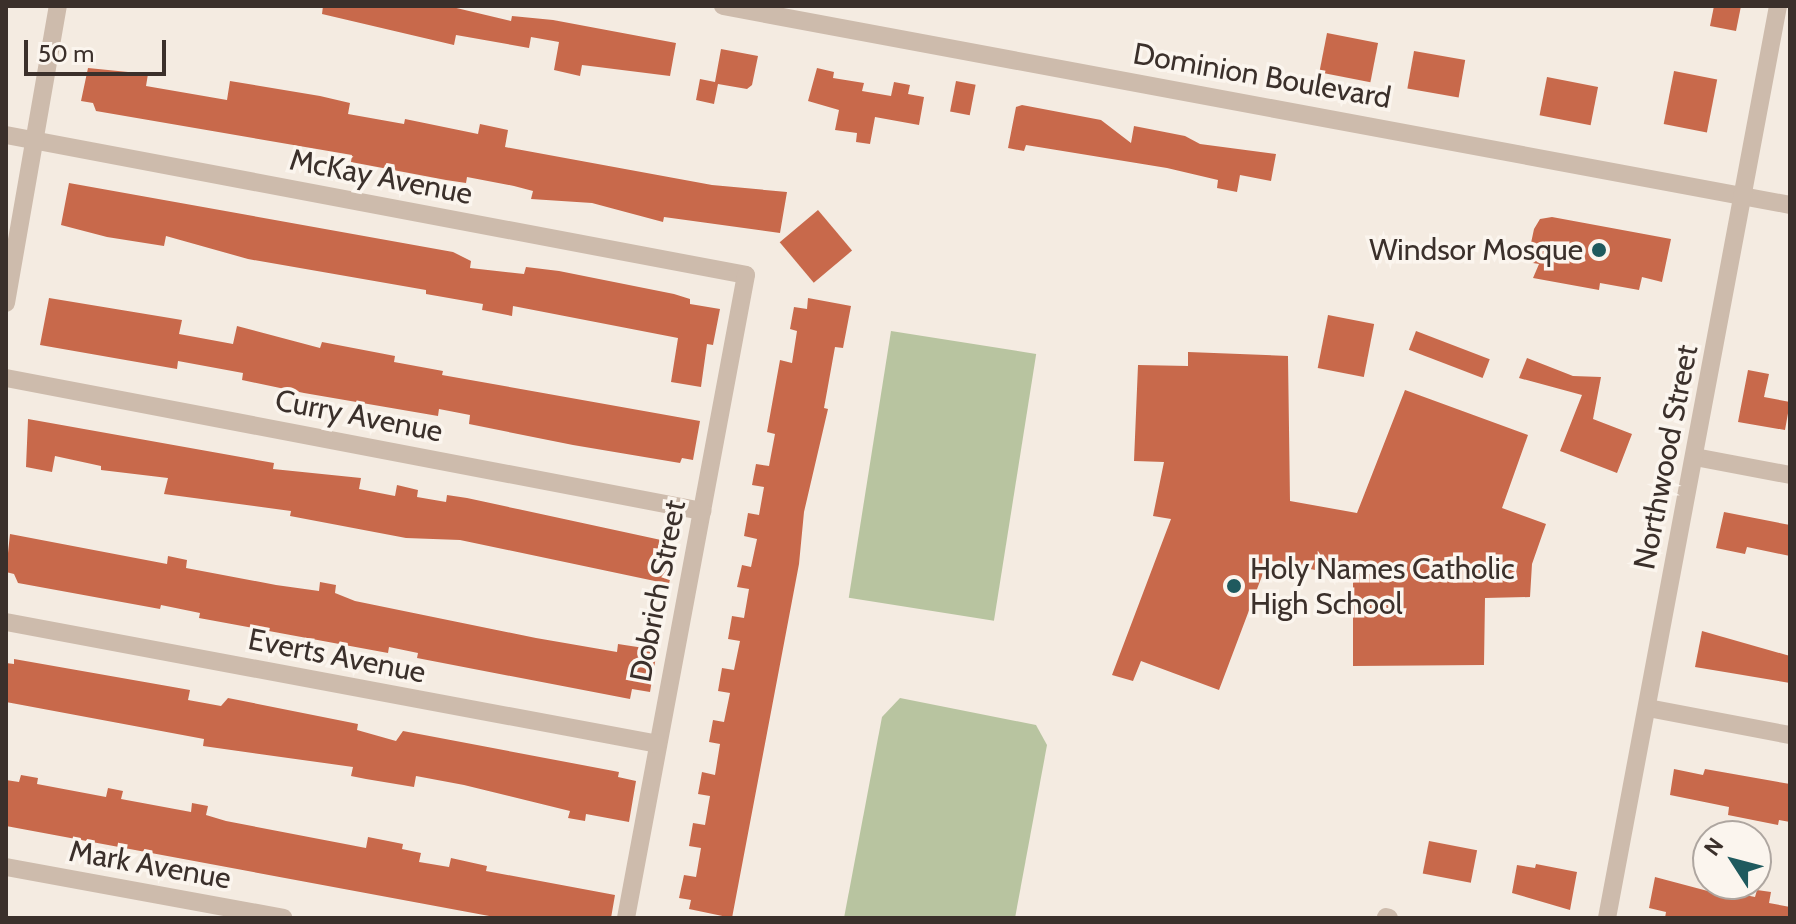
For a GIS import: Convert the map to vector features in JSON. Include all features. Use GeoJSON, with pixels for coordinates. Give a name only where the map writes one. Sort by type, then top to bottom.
{"type":"FeatureCollection","features":[{"type":"Feature","properties":{"kind":"street"},"geometry":{"type":"LineString","coordinates":[[6,303],[58,6]]}},
{"type":"Feature","properties":{"kind":"street","name":"Dominion Boulevard"},"geometry":{"type":"LineString","coordinates":[[723,6],[1790,205]]}},
{"type":"Feature","properties":{"kind":"street","name":"Northwood Street"},"geometry":{"type":"LineString","coordinates":[[1607,918],[1778,6]]}},
{"type":"Feature","properties":{"kind":"street","name":"McKay Avenue"},"geometry":{"type":"LineString","coordinates":[[6,135],[746,275]]}},
{"type":"Feature","properties":{"kind":"street","name":"Dobrich Street"},"geometry":{"type":"LineString","coordinates":[[626,918],[746,275]]}},
{"type":"Feature","properties":{"kind":"street","name":"Curry Avenue"},"geometry":{"type":"LineString","coordinates":[[6,378],[702,511]]}},
{"type":"Feature","properties":{"kind":"street"},"geometry":{"type":"LineString","coordinates":[[1695,457],[1790,475]]}},
{"type":"Feature","properties":{"kind":"street","name":"Everts Avenue"},"geometry":{"type":"LineString","coordinates":[[6,622],[658,744]]}},
{"type":"Feature","properties":{"kind":"street"},"geometry":{"type":"LineString","coordinates":[[1648,708],[1790,735]]}},
{"type":"Feature","properties":{"kind":"street","name":"Mark Avenue"},"geometry":{"type":"LineString","coordinates":[[6,867],[283,918]]}},
{"type":"Feature","properties":{"kind":"green space"},"geometry":{"type":"Polygon","coordinates":[[[891,331],[1036,354],[994,621],[849,598],[891,331]]]}},
{"type":"Feature","properties":{"kind":"green space"},"geometry":{"type":"Polygon","coordinates":[[[900,698],[1036,725],[1047,745],[1015,918],[844,918],[882,717],[900,698]]]}},
{"type":"Feature","properties":{"kind":"building"},"geometry":{"type":"Polygon","coordinates":[[[323,6],[448,6],[511,21],[512,16],[553,20],[676,43],[670,76],[582,65],[580,76],[554,70],[559,42],[531,37],[529,48],[456,35],[454,45],[322,14],[323,6]]]}},
{"type":"Feature","properties":{"kind":"building"},"geometry":{"type":"Polygon","coordinates":[[[1714,6],[1741,6],[1736,31],[1710,26],[1714,6]]]}},
{"type":"Feature","properties":{"kind":"building"},"geometry":{"type":"Polygon","coordinates":[[[1327,33],[1378,43],[1370,82],[1319,72],[1327,33]]]}},
{"type":"Feature","properties":{"kind":"building"},"geometry":{"type":"Polygon","coordinates":[[[721,49],[758,56],[752,85],[747,89],[718,84],[714,104],[696,100],[700,79],[715,82],[721,49]]]}},
{"type":"Feature","properties":{"kind":"building"},"geometry":{"type":"Polygon","coordinates":[[[1414,51],[1465,60],[1459,97],[1407,88],[1414,51]]]}},
{"type":"Feature","properties":{"kind":"building"},"geometry":{"type":"Polygon","coordinates":[[[88,68],[148,74],[146,86],[227,100],[230,81],[350,103],[348,114],[404,124],[405,119],[478,134],[480,124],[508,130],[505,147],[712,185],[787,192],[780,233],[664,217],[663,222],[592,203],[531,199],[533,191],[514,186],[467,177],[466,183],[446,180],[351,162],[352,155],[96,111],[93,103],[81,101],[88,68]]]}},
{"type":"Feature","properties":{"kind":"building"},"geometry":{"type":"Polygon","coordinates":[[[817,68],[834,72],[833,78],[864,83],[862,91],[891,96],[894,82],[910,85],[908,94],[924,97],[919,125],[875,117],[870,144],[856,142],[857,133],[835,130],[839,110],[808,101],[817,68]]]}},
{"type":"Feature","properties":{"kind":"building"},"geometry":{"type":"Polygon","coordinates":[[[1674,71],[1717,79],[1707,132],[1664,124],[1674,71]]]}},
{"type":"Feature","properties":{"kind":"building"},"geometry":{"type":"Polygon","coordinates":[[[1547,77],[1598,87],[1591,125],[1540,115],[1547,77]]]}},
{"type":"Feature","properties":{"kind":"building"},"geometry":{"type":"Polygon","coordinates":[[[956,81],[976,85],[970,115],[950,111],[956,81]]]}},
{"type":"Feature","properties":{"kind":"building"},"geometry":{"type":"Polygon","coordinates":[[[1022,105],[1101,120],[1131,143],[1134,126],[1185,136],[1200,144],[1276,154],[1271,181],[1240,175],[1237,192],[1217,188],[1218,180],[1167,168],[1026,145],[1024,151],[1008,148],[1016,107],[1022,105]]]}},
{"type":"Feature","properties":{"kind":"building"},"geometry":{"type":"Polygon","coordinates":[[[69,183],[453,252],[471,261],[470,268],[524,274],[526,267],[559,271],[690,299],[690,304],[720,309],[713,345],[707,344],[701,387],[671,382],[678,338],[513,306],[512,316],[482,310],[483,304],[426,294],[426,290],[248,259],[166,236],[164,246],[107,237],[61,225],[69,183]]]}},
{"type":"Feature","properties":{"kind":"building"},"geometry":{"type":"Polygon","coordinates":[[[818,210],[852,251],[814,283],[780,242],[818,210]]]}},
{"type":"Feature","properties":{"kind":"building","name":"Windsor Mosque"},"geometry":{"type":"Polygon","coordinates":[[[1552,217],[1671,239],[1662,282],[1642,277],[1639,290],[1600,283],[1599,290],[1533,278],[1539,264],[1527,262],[1534,229],[1540,219],[1552,217]]]}},
{"type":"Feature","properties":{"kind":"building"},"geometry":{"type":"Polygon","coordinates":[[[49,298],[182,320],[179,334],[233,344],[237,326],[320,348],[322,342],[395,356],[394,362],[443,371],[442,375],[700,421],[693,460],[682,458],[680,463],[573,445],[469,424],[470,415],[439,409],[438,416],[304,393],[242,380],[243,373],[178,361],[177,369],[40,345],[49,298]]]}},
{"type":"Feature","properties":{"kind":"building"},"geometry":{"type":"Polygon","coordinates":[[[808,298],[851,306],[843,348],[835,347],[824,408],[828,409],[804,512],[799,564],[732,918],[689,909],[691,900],[679,898],[684,875],[696,877],[701,848],[689,846],[693,823],[705,825],[710,796],[698,794],[702,772],[715,775],[720,744],[709,742],[713,720],[724,722],[730,693],[718,691],[722,668],[734,670],[740,641],[728,639],[732,616],[744,618],[749,589],[737,587],[742,565],[751,567],[757,539],[744,536],[748,513],[759,515],[764,487],[752,485],[756,464],[769,466],[775,434],[767,432],[780,360],[792,363],[797,331],[790,329],[794,307],[807,309],[808,298]]]}},
{"type":"Feature","properties":{"kind":"building"},"geometry":{"type":"Polygon","coordinates":[[[1328,315],[1374,324],[1364,377],[1318,368],[1328,315]]]}},
{"type":"Feature","properties":{"kind":"building"},"geometry":{"type":"Polygon","coordinates":[[[1416,331],[1490,359],[1483,378],[1409,350],[1416,331]]]}},
{"type":"Feature","properties":{"kind":"building"},"geometry":{"type":"Polygon","coordinates":[[[1188,352],[1288,356],[1290,501],[1357,513],[1405,390],[1528,435],[1502,508],[1546,524],[1532,564],[1530,597],[1485,598],[1484,665],[1353,666],[1353,578],[1268,560],[1219,690],[1141,661],[1133,681],[1112,675],[1171,519],[1153,516],[1164,462],[1134,461],[1138,365],[1188,366],[1188,352]]]}},
{"type":"Feature","properties":{"kind":"building"},"geometry":{"type":"Polygon","coordinates":[[[1527,358],[1573,376],[1601,377],[1593,419],[1632,434],[1617,473],[1560,451],[1582,395],[1519,378],[1527,358]]]}},
{"type":"Feature","properties":{"kind":"building"},"geometry":{"type":"Polygon","coordinates":[[[1748,370],[1769,374],[1764,397],[1790,402],[1785,430],[1738,422],[1748,370]]]}},
{"type":"Feature","properties":{"kind":"building"},"geometry":{"type":"Polygon","coordinates":[[[28,419],[274,463],[273,469],[361,478],[359,489],[395,496],[397,485],[418,490],[417,497],[446,502],[447,495],[467,498],[661,540],[659,548],[676,551],[669,584],[460,540],[406,538],[290,516],[291,511],[164,494],[168,478],[101,470],[101,466],[55,456],[52,472],[26,467],[28,419]]]}},
{"type":"Feature","properties":{"kind":"building"},"geometry":{"type":"Polygon","coordinates":[[[1724,512],[1790,525],[1790,556],[1747,547],[1745,554],[1716,548],[1724,512]]]}},
{"type":"Feature","properties":{"kind":"building"},"geometry":{"type":"Polygon","coordinates":[[[10,534],[167,564],[168,556],[187,560],[186,568],[276,585],[319,591],[320,582],[336,585],[335,593],[355,601],[536,638],[617,652],[618,644],[657,650],[650,692],[632,689],[630,699],[417,658],[418,653],[389,647],[388,653],[199,618],[200,613],[161,605],[160,609],[18,583],[14,574],[6,572],[10,534]]]}},
{"type":"Feature","properties":{"kind":"building"},"geometry":{"type":"Polygon","coordinates":[[[1702,631],[1790,656],[1790,683],[1695,667],[1702,631]]]}},
{"type":"Feature","properties":{"kind":"building"},"geometry":{"type":"Polygon","coordinates":[[[14,659],[190,690],[188,700],[221,706],[228,698],[358,724],[357,730],[396,741],[403,731],[619,772],[618,777],[636,781],[629,822],[586,814],[585,821],[568,818],[570,811],[464,785],[416,776],[414,787],[366,779],[351,776],[353,767],[203,746],[204,739],[6,702],[6,663],[14,664],[14,659]]]}},
{"type":"Feature","properties":{"kind":"building"},"geometry":{"type":"Polygon","coordinates":[[[1674,769],[1703,775],[1705,769],[1790,784],[1790,822],[1779,820],[1778,825],[1772,824],[1772,820],[1728,815],[1729,807],[1670,795],[1674,769]]]}},
{"type":"Feature","properties":{"kind":"building"},"geometry":{"type":"Polygon","coordinates":[[[21,775],[38,778],[37,784],[106,797],[108,788],[123,791],[121,799],[191,812],[192,803],[208,806],[206,815],[226,821],[366,848],[368,837],[403,844],[402,849],[421,853],[419,862],[449,867],[451,858],[487,866],[486,871],[615,895],[611,918],[500,918],[6,826],[6,780],[19,782],[21,775]]]}},
{"type":"Feature","properties":{"kind":"building"},"geometry":{"type":"Polygon","coordinates":[[[1429,841],[1477,850],[1471,883],[1423,873],[1429,841]]]}},
{"type":"Feature","properties":{"kind":"building"},"geometry":{"type":"Polygon","coordinates":[[[1536,864],[1577,872],[1570,910],[1512,893],[1517,865],[1535,868],[1536,864]]]}},
{"type":"Feature","properties":{"kind":"building"},"geometry":{"type":"Polygon","coordinates":[[[1655,877],[1692,887],[1692,900],[1770,900],[1769,903],[1790,907],[1790,918],[1665,918],[1666,912],[1649,908],[1655,877]]]}},
{"type":"Feature","properties":{"kind":"place","name":"Windsor Mosque"},"geometry":{"type":"Point","coordinates":[1599,250]}},
{"type":"Feature","properties":{"kind":"place","name":"Holy Names Catholic High School"},"geometry":{"type":"Point","coordinates":[1234,586]}}]}
